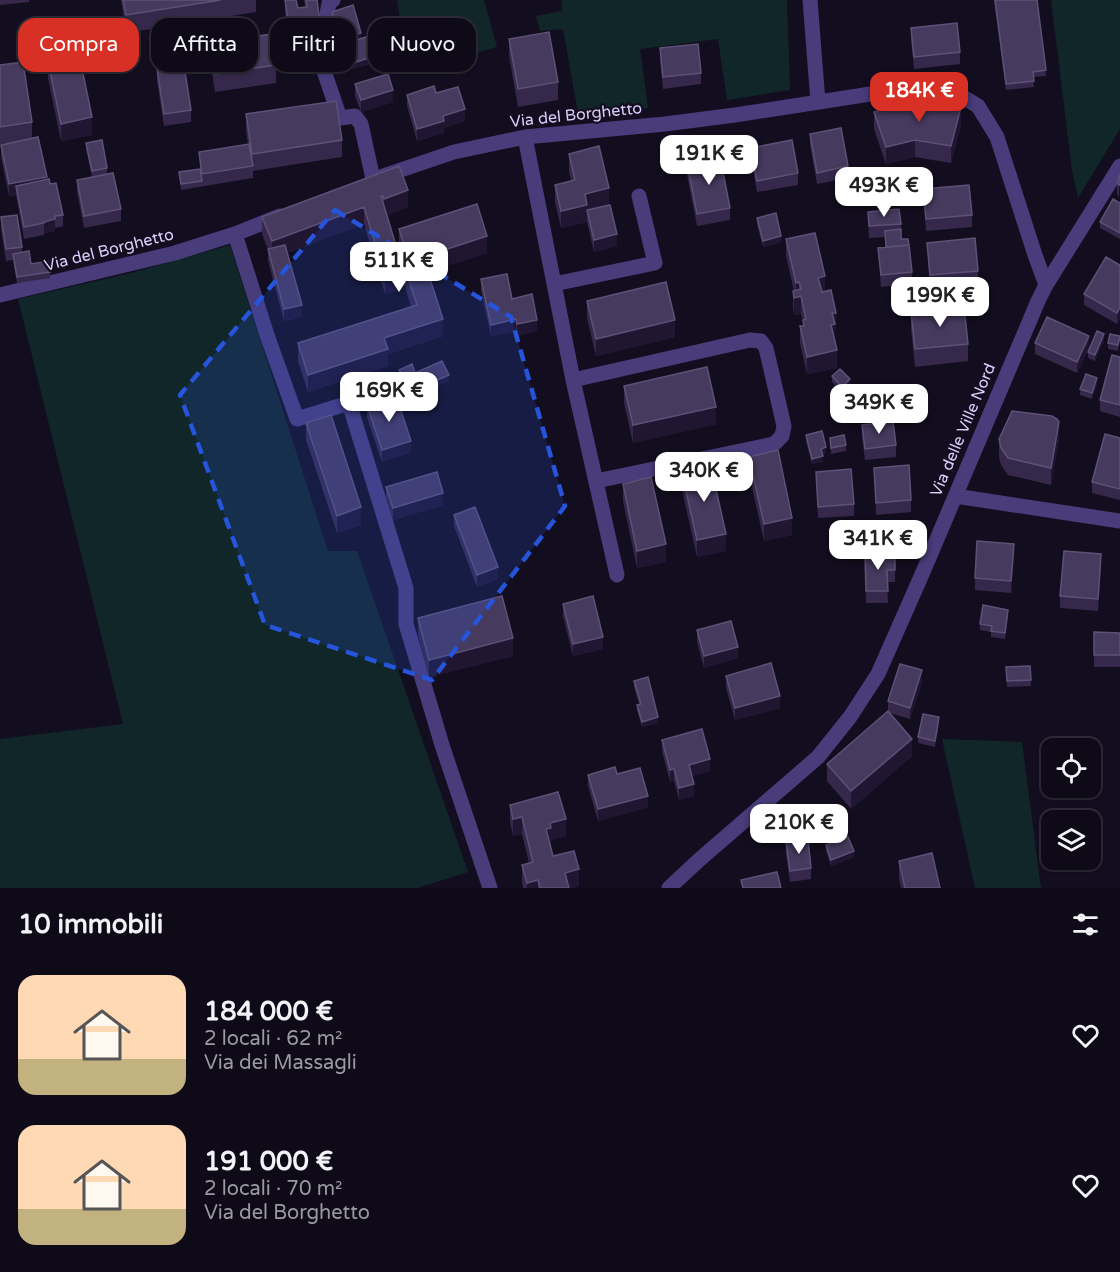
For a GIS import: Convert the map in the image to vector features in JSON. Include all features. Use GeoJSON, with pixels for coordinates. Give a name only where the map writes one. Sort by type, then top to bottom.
{"type":"FeatureCollection","features":[{"type":"Feature","properties":{"kind":"street","name":"Via del Borghetto"},"geometry":{"type":"LineString","coordinates":[[333,0],[329,3],[325,25],[324,71],[340,118],[355,116],[361,124],[368,181],[454,152],[525,136],[665,124],[735,115],[928,84],[953,91],[978,106],[997,137],[1046,285]]}},
{"type":"Feature","properties":{"kind":"street"},"geometry":{"type":"LineString","coordinates":[[810,0],[818,102]]}},
{"type":"Feature","properties":{"kind":"street"},"geometry":{"type":"LineString","coordinates":[[525,136],[573,380],[617,575]]}},
{"type":"Feature","properties":{"kind":"street","name":"Via delle Ville Nord"},"geometry":{"type":"LineString","coordinates":[[669,888],[818,757],[850,717],[878,674],[1038,300],[1120,166]]}},
{"type":"Feature","properties":{"kind":"street"},"geometry":{"type":"LineString","coordinates":[[554,284],[655,263],[639,196]]}},
{"type":"Feature","properties":{"kind":"street","name":"Via del Borghetto"},"geometry":{"type":"LineString","coordinates":[[0,295],[175,253],[235,234],[288,213]]}},
{"type":"Feature","properties":{"kind":"street"},"geometry":{"type":"LineString","coordinates":[[235,234],[297,419],[349,403],[406,588],[406,624],[442,745],[490,888]]}},
{"type":"Feature","properties":{"kind":"street"},"geometry":{"type":"LineString","coordinates":[[573,380],[750,340],[761,341],[766,348],[784,426],[782,436],[774,444],[596,481]]}},
{"type":"Feature","properties":{"kind":"street"},"geometry":{"type":"LineString","coordinates":[[955,496],[1120,521]]}},
{"type":"Feature","properties":{"kind":"highlighted area"},"geometry":{"type":"Polygon","coordinates":[[[335,210],[511,317],[565,506],[432,680],[265,625],[180,395],[335,210]]]}},
{"type":"Feature","properties":{"kind":"green space"},"geometry":{"type":"Polygon","coordinates":[[[397,0],[484,0],[497,47],[476,53],[476,18],[400,18],[397,0]]]}},
{"type":"Feature","properties":{"kind":"green space"},"geometry":{"type":"Polygon","coordinates":[[[561,0],[787,0],[790,90],[727,100],[718,39],[640,49],[648,108],[578,113],[563,29],[540,31],[536,16],[562,11],[561,0]]]}},
{"type":"Feature","properties":{"kind":"green space"},"geometry":{"type":"Polygon","coordinates":[[[1051,0],[1120,0],[1120,129],[1078,198],[1072,170],[1051,0]]]}},
{"type":"Feature","properties":{"kind":"green space"},"geometry":{"type":"Polygon","coordinates":[[[230,245],[328,551],[357,551],[468,872],[417,888],[0,888],[0,739],[123,724],[18,299],[131,273],[230,245]]]}},
{"type":"Feature","properties":{"kind":"green space"},"geometry":{"type":"Polygon","coordinates":[[[942,739],[1022,742],[1041,888],[975,888],[942,739]]]}},
{"type":"Feature","properties":{"kind":"building"},"geometry":{"type":"Polygon","coordinates":[[[123,0],[221,0],[126,15],[123,0]]]}},
{"type":"Feature","properties":{"kind":"building"},"geometry":{"type":"Polygon","coordinates":[[[285,0],[296,0],[298,8],[307,7],[306,0],[317,0],[319,18],[288,18],[285,0]]]}},
{"type":"Feature","properties":{"kind":"building"},"geometry":{"type":"Polygon","coordinates":[[[995,0],[1037,0],[1046,70],[1033,72],[1034,81],[1006,84],[995,0]]]}},
{"type":"Feature","properties":{"kind":"building"},"geometry":{"type":"Polygon","coordinates":[[[353,5],[361,33],[356,34],[356,18],[334,18],[332,12],[353,5]]]}},
{"type":"Feature","properties":{"kind":"building"},"geometry":{"type":"Polygon","coordinates":[[[957,23],[960,52],[914,57],[911,28],[957,23]]]}},
{"type":"Feature","properties":{"kind":"building"},"geometry":{"type":"Polygon","coordinates":[[[549,32],[558,82],[518,89],[509,39],[549,32]]]}},
{"type":"Feature","properties":{"kind":"building"},"geometry":{"type":"Polygon","coordinates":[[[270,34],[270,66],[258,68],[258,36],[270,34]]]}},
{"type":"Feature","properties":{"kind":"building"},"geometry":{"type":"Polygon","coordinates":[[[366,37],[368,58],[356,62],[356,40],[366,37]]]}},
{"type":"Feature","properties":{"kind":"building"},"geometry":{"type":"Polygon","coordinates":[[[698,44],[701,73],[663,77],[660,48],[698,44]]]}},
{"type":"Feature","properties":{"kind":"building"},"geometry":{"type":"Polygon","coordinates":[[[18,63],[18,72],[24,72],[32,122],[0,127],[0,65],[18,63]]]}},
{"type":"Feature","properties":{"kind":"building"},"geometry":{"type":"Polygon","coordinates":[[[50,72],[83,72],[92,117],[61,124],[50,72]]]}},
{"type":"Feature","properties":{"kind":"building"},"geometry":{"type":"Polygon","coordinates":[[[157,72],[185,72],[191,110],[164,114],[157,72]]]}},
{"type":"Feature","properties":{"kind":"building"},"geometry":{"type":"Polygon","coordinates":[[[388,74],[393,90],[361,100],[355,84],[388,74]]]}},
{"type":"Feature","properties":{"kind":"building"},"geometry":{"type":"Polygon","coordinates":[[[434,86],[436,93],[458,87],[465,109],[443,116],[444,121],[417,129],[407,95],[434,86]]]}},
{"type":"Feature","properties":{"kind":"building"},"geometry":{"type":"Polygon","coordinates":[[[915,100],[961,107],[951,146],[915,140],[886,147],[874,112],[915,100]]]}},
{"type":"Feature","properties":{"kind":"building"},"geometry":{"type":"Polygon","coordinates":[[[336,101],[342,140],[252,154],[246,114],[336,101]]]}},
{"type":"Feature","properties":{"kind":"building"},"geometry":{"type":"Polygon","coordinates":[[[841,128],[848,166],[817,173],[810,134],[841,128]]]}},
{"type":"Feature","properties":{"kind":"building"},"geometry":{"type":"Polygon","coordinates":[[[38,137],[47,177],[9,184],[1,145],[38,137]]]}},
{"type":"Feature","properties":{"kind":"building"},"geometry":{"type":"Polygon","coordinates":[[[102,140],[107,168],[92,171],[86,143],[102,140]]]}},
{"type":"Feature","properties":{"kind":"building"},"geometry":{"type":"Polygon","coordinates":[[[792,140],[798,173],[757,181],[751,148],[792,140]]]}},
{"type":"Feature","properties":{"kind":"building"},"geometry":{"type":"Polygon","coordinates":[[[249,144],[253,166],[202,174],[199,152],[249,144]]]}},
{"type":"Feature","properties":{"kind":"building"},"geometry":{"type":"Polygon","coordinates":[[[599,146],[609,188],[585,194],[587,205],[561,211],[555,185],[575,180],[569,154],[599,146]]]}},
{"type":"Feature","properties":{"kind":"building"},"geometry":{"type":"Polygon","coordinates":[[[720,157],[730,208],[697,214],[687,163],[720,157]]]}},
{"type":"Feature","properties":{"kind":"building"},"geometry":{"type":"Polygon","coordinates":[[[399,166],[408,190],[384,199],[381,196],[404,272],[385,277],[364,207],[272,241],[262,217],[399,166]]]}},
{"type":"Feature","properties":{"kind":"building"},"geometry":{"type":"Polygon","coordinates":[[[200,169],[202,181],[181,184],[179,172],[200,169]]]}},
{"type":"Feature","properties":{"kind":"building"},"geometry":{"type":"Polygon","coordinates":[[[113,173],[121,209],[84,216],[77,180],[113,173]]]}},
{"type":"Feature","properties":{"kind":"building"},"geometry":{"type":"Polygon","coordinates":[[[49,179],[50,184],[56,183],[63,215],[55,216],[55,219],[44,223],[24,227],[16,186],[49,179]]]}},
{"type":"Feature","properties":{"kind":"building"},"geometry":{"type":"Polygon","coordinates":[[[969,185],[972,215],[926,219],[923,189],[969,185]]]}},
{"type":"Feature","properties":{"kind":"building"},"geometry":{"type":"Polygon","coordinates":[[[1113,199],[1120,203],[1120,233],[1100,222],[1113,199]]]}},
{"type":"Feature","properties":{"kind":"building"},"geometry":{"type":"Polygon","coordinates":[[[477,204],[487,236],[423,257],[443,319],[384,338],[388,349],[308,375],[298,343],[417,305],[403,263],[409,261],[399,229],[477,204]]]}},
{"type":"Feature","properties":{"kind":"building"},"geometry":{"type":"Polygon","coordinates":[[[610,205],[617,234],[594,240],[587,210],[610,205]]]}},
{"type":"Feature","properties":{"kind":"building"},"geometry":{"type":"Polygon","coordinates":[[[899,209],[901,224],[869,226],[868,212],[899,209]]]}},
{"type":"Feature","properties":{"kind":"building"},"geometry":{"type":"Polygon","coordinates":[[[776,213],[781,236],[763,241],[757,218],[776,213]]]}},
{"type":"Feature","properties":{"kind":"building"},"geometry":{"type":"Polygon","coordinates":[[[17,215],[22,247],[6,249],[1,217],[17,215]]]}},
{"type":"Feature","properties":{"kind":"building"},"geometry":{"type":"Polygon","coordinates":[[[901,229],[901,239],[908,239],[909,245],[886,247],[885,231],[901,229]]]}},
{"type":"Feature","properties":{"kind":"building"},"geometry":{"type":"Polygon","coordinates":[[[815,233],[825,276],[818,278],[822,292],[831,290],[836,313],[832,313],[835,324],[831,325],[837,350],[807,357],[800,326],[804,326],[803,320],[806,319],[801,296],[794,298],[793,291],[801,289],[799,282],[796,283],[786,239],[815,233]]]}},
{"type":"Feature","properties":{"kind":"building"},"geometry":{"type":"Polygon","coordinates":[[[975,238],[978,271],[930,275],[927,243],[975,238]]]}},
{"type":"Feature","properties":{"kind":"building"},"geometry":{"type":"Polygon","coordinates":[[[285,245],[302,305],[284,309],[268,249],[285,245]]]}},
{"type":"Feature","properties":{"kind":"building"},"geometry":{"type":"Polygon","coordinates":[[[909,245],[912,272],[881,275],[878,248],[909,245]]]}},
{"type":"Feature","properties":{"kind":"building"},"geometry":{"type":"Polygon","coordinates":[[[29,251],[31,264],[48,261],[50,272],[17,277],[13,254],[29,251]]]}},
{"type":"Feature","properties":{"kind":"building"},"geometry":{"type":"Polygon","coordinates":[[[1106,257],[1120,265],[1120,307],[1117,313],[1084,294],[1106,257]]]}},
{"type":"Feature","properties":{"kind":"building"},"geometry":{"type":"Polygon","coordinates":[[[507,274],[512,299],[532,294],[537,320],[517,324],[516,319],[491,325],[481,279],[507,274]]]}},
{"type":"Feature","properties":{"kind":"building"},"geometry":{"type":"Polygon","coordinates":[[[666,282],[675,320],[596,339],[587,301],[666,282]]]}},
{"type":"Feature","properties":{"kind":"building"},"geometry":{"type":"Polygon","coordinates":[[[964,306],[968,344],[915,349],[911,312],[964,306]]]}},
{"type":"Feature","properties":{"kind":"building"},"geometry":{"type":"Polygon","coordinates":[[[1047,317],[1089,336],[1077,362],[1035,343],[1047,317]]]}},
{"type":"Feature","properties":{"kind":"building"},"geometry":{"type":"Polygon","coordinates":[[[1097,331],[1104,334],[1095,355],[1088,352],[1097,331]]]}},
{"type":"Feature","properties":{"kind":"building"},"geometry":{"type":"Polygon","coordinates":[[[1110,334],[1120,336],[1118,345],[1108,343],[1110,334]]]}},
{"type":"Feature","properties":{"kind":"building"},"geometry":{"type":"Polygon","coordinates":[[[1112,355],[1120,357],[1120,405],[1100,400],[1112,355]]]}},
{"type":"Feature","properties":{"kind":"building"},"geometry":{"type":"Polygon","coordinates":[[[442,361],[449,375],[409,390],[399,370],[412,364],[415,373],[442,361]]]}},
{"type":"Feature","properties":{"kind":"building"},"geometry":{"type":"Polygon","coordinates":[[[707,367],[716,407],[633,425],[624,386],[707,367]]]}},
{"type":"Feature","properties":{"kind":"building"},"geometry":{"type":"Polygon","coordinates":[[[840,369],[850,379],[842,387],[832,376],[840,369]]]}},
{"type":"Feature","properties":{"kind":"building"},"geometry":{"type":"Polygon","coordinates":[[[1086,374],[1097,378],[1092,393],[1080,389],[1086,374]]]}},
{"type":"Feature","properties":{"kind":"building"},"geometry":{"type":"Polygon","coordinates":[[[396,396],[411,441],[382,450],[367,405],[396,396]]]}},
{"type":"Feature","properties":{"kind":"building"},"geometry":{"type":"Polygon","coordinates":[[[1012,411],[1052,416],[1057,419],[1059,422],[1051,468],[1008,458],[1001,448],[999,439],[1012,411]]]}},
{"type":"Feature","properties":{"kind":"building"},"geometry":{"type":"Polygon","coordinates":[[[331,415],[361,507],[337,516],[306,423],[331,415]]]}},
{"type":"Feature","properties":{"kind":"building"},"geometry":{"type":"Polygon","coordinates":[[[893,421],[896,445],[865,449],[862,425],[893,421]]]}},
{"type":"Feature","properties":{"kind":"building"},"geometry":{"type":"Polygon","coordinates":[[[822,431],[826,447],[821,449],[823,456],[812,459],[806,435],[822,431]]]}},
{"type":"Feature","properties":{"kind":"building"},"geometry":{"type":"Polygon","coordinates":[[[1105,434],[1120,438],[1120,489],[1092,482],[1105,434]]]}},
{"type":"Feature","properties":{"kind":"building"},"geometry":{"type":"Polygon","coordinates":[[[844,435],[846,445],[831,448],[830,438],[844,435]]]}},
{"type":"Feature","properties":{"kind":"building"},"geometry":{"type":"Polygon","coordinates":[[[778,450],[792,518],[764,524],[749,457],[778,450]]]}},
{"type":"Feature","properties":{"kind":"building"},"geometry":{"type":"Polygon","coordinates":[[[909,465],[911,500],[876,503],[874,468],[909,465]]]}},
{"type":"Feature","properties":{"kind":"building"},"geometry":{"type":"Polygon","coordinates":[[[711,467],[726,534],[697,540],[682,473],[711,467]]]}},
{"type":"Feature","properties":{"kind":"building"},"geometry":{"type":"Polygon","coordinates":[[[851,469],[854,504],[818,507],[816,472],[851,469]]]}},
{"type":"Feature","properties":{"kind":"building"},"geometry":{"type":"Polygon","coordinates":[[[437,472],[443,493],[393,508],[386,487],[437,472]]]}},
{"type":"Feature","properties":{"kind":"building"},"geometry":{"type":"Polygon","coordinates":[[[651,477],[666,544],[637,551],[623,484],[651,477]]]}},
{"type":"Feature","properties":{"kind":"building"},"geometry":{"type":"Polygon","coordinates":[[[475,507],[498,567],[477,575],[454,515],[475,507]]]}},
{"type":"Feature","properties":{"kind":"building"},"geometry":{"type":"Polygon","coordinates":[[[977,541],[1014,544],[1011,581],[975,578],[977,541]]]}},
{"type":"Feature","properties":{"kind":"building"},"geometry":{"type":"Polygon","coordinates":[[[1064,551],[1101,554],[1098,599],[1060,596],[1064,551]]]}},
{"type":"Feature","properties":{"kind":"building"},"geometry":{"type":"Polygon","coordinates":[[[895,554],[895,570],[887,570],[888,591],[866,591],[865,555],[895,554]]]}},
{"type":"Feature","properties":{"kind":"building"},"geometry":{"type":"Polygon","coordinates":[[[502,596],[513,638],[429,660],[418,618],[502,596]]]}},
{"type":"Feature","properties":{"kind":"building"},"geometry":{"type":"Polygon","coordinates":[[[593,596],[603,637],[573,644],[563,604],[593,596]]]}},
{"type":"Feature","properties":{"kind":"building"},"geometry":{"type":"Polygon","coordinates":[[[983,605],[1008,610],[1005,633],[991,631],[992,626],[980,624],[983,605]]]}},
{"type":"Feature","properties":{"kind":"building"},"geometry":{"type":"Polygon","coordinates":[[[731,621],[738,647],[704,656],[697,630],[731,621]]]}},
{"type":"Feature","properties":{"kind":"building"},"geometry":{"type":"Polygon","coordinates":[[[1094,632],[1120,633],[1120,655],[1094,655],[1094,632]]]}},
{"type":"Feature","properties":{"kind":"building"},"geometry":{"type":"Polygon","coordinates":[[[771,663],[780,696],[735,708],[726,676],[771,663]]]}},
{"type":"Feature","properties":{"kind":"building"},"geometry":{"type":"Polygon","coordinates":[[[900,664],[922,670],[910,708],[888,701],[900,664]]]}},
{"type":"Feature","properties":{"kind":"building"},"geometry":{"type":"Polygon","coordinates":[[[1030,666],[1031,680],[1007,681],[1006,667],[1030,666]]]}},
{"type":"Feature","properties":{"kind":"building"},"geometry":{"type":"Polygon","coordinates":[[[648,677],[658,717],[642,722],[637,705],[641,704],[634,681],[648,677]]]}},
{"type":"Feature","properties":{"kind":"building"},"geometry":{"type":"Polygon","coordinates":[[[888,711],[912,739],[851,791],[827,764],[888,711]]]}},
{"type":"Feature","properties":{"kind":"building"},"geometry":{"type":"Polygon","coordinates":[[[923,714],[939,717],[935,741],[918,737],[923,714]]]}},
{"type":"Feature","properties":{"kind":"building"},"geometry":{"type":"Polygon","coordinates":[[[702,729],[710,759],[689,765],[694,784],[679,788],[674,769],[670,770],[662,740],[702,729]]]}},
{"type":"Feature","properties":{"kind":"building"},"geometry":{"type":"Polygon","coordinates":[[[615,767],[617,774],[640,768],[648,796],[598,809],[588,775],[615,767]]]}},
{"type":"Feature","properties":{"kind":"building"},"geometry":{"type":"Polygon","coordinates":[[[558,792],[566,819],[550,823],[551,828],[546,829],[553,856],[574,851],[579,869],[565,873],[569,888],[540,888],[538,880],[527,883],[522,865],[533,862],[522,817],[513,819],[510,805],[558,792]]]}},
{"type":"Feature","properties":{"kind":"building"},"geometry":{"type":"Polygon","coordinates":[[[848,837],[854,851],[831,860],[826,845],[848,837]]]}},
{"type":"Feature","properties":{"kind":"building"},"geometry":{"type":"Polygon","coordinates":[[[808,839],[811,868],[790,871],[786,842],[808,839]]]}},
{"type":"Feature","properties":{"kind":"building"},"geometry":{"type":"Polygon","coordinates":[[[932,853],[940,888],[905,888],[899,861],[932,853]]]}},
{"type":"Feature","properties":{"kind":"building"},"geometry":{"type":"Polygon","coordinates":[[[777,872],[781,888],[743,888],[741,880],[777,872]]]}}]}
